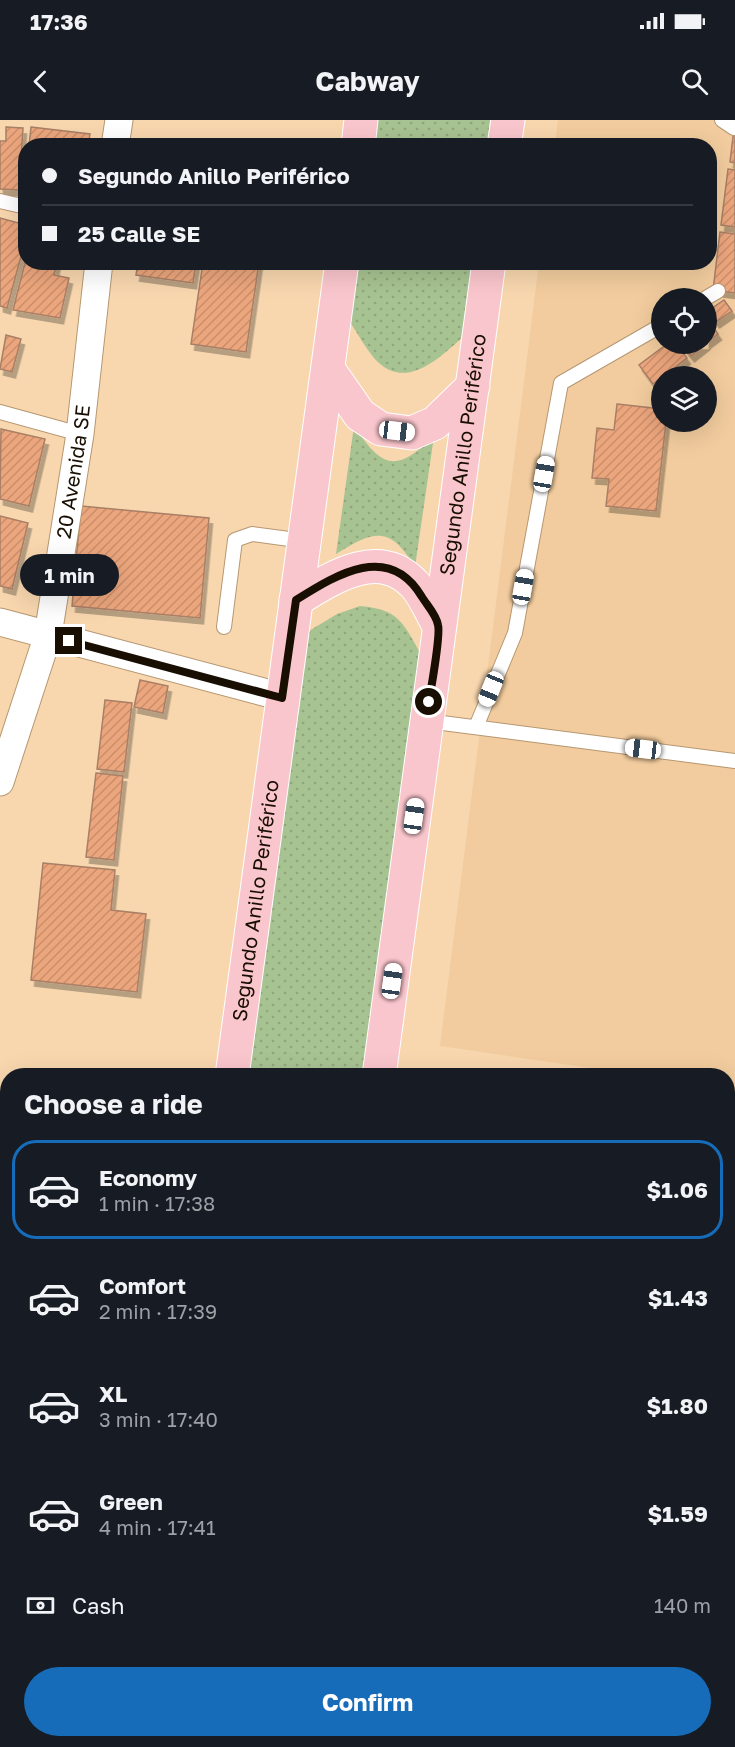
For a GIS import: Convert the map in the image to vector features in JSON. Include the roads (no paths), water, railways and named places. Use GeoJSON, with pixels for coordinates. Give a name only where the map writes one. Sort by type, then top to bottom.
{"type":"FeatureCollection","features":[{"type":"Feature","properties":{"kind":"main road"},"geometry":{"type":"LineString","coordinates":[[359,138],[361,120]]}},
{"type":"Feature","properties":{"kind":"main road"},"geometry":{"type":"LineString","coordinates":[[505,138],[508,120]]}},
{"type":"Feature","properties":{"kind":"main road","name":"Segundo Anillo Periférico"},"geometry":{"type":"LineString","coordinates":[[233,1068],[341,270]]}},
{"type":"Feature","properties":{"kind":"main road","name":"Segundo Anillo Periférico"},"geometry":{"type":"LineString","coordinates":[[380,1068],[438,624],[474,387],[488,270]]}},
{"type":"Feature","properties":{"kind":"main road"},"geometry":{"type":"LineString","coordinates":[[328,369],[360,416],[381,429],[412,433],[435,423],[474,387]]}},
{"type":"Feature","properties":{"kind":"main road"},"geometry":{"type":"LineString","coordinates":[[296,600],[335,576],[364,566],[391,569],[414,584],[438,624]]}},
{"type":"Feature","properties":{"kind":"street"},"geometry":{"type":"LineString","coordinates":[[116,138],[119,120]]}},
{"type":"Feature","properties":{"kind":"street","name":"20 Avenida SE"},"geometry":{"type":"LineString","coordinates":[[0,782],[48,635],[80,434],[98,270]]}},
{"type":"Feature","properties":{"kind":"street"},"geometry":{"type":"LineString","coordinates":[[0,622],[282,698]]}},
{"type":"Feature","properties":{"kind":"lane"},"geometry":{"type":"LineString","coordinates":[[0,201],[18,205]]}},
{"type":"Feature","properties":{"kind":"lane"},"geometry":{"type":"LineString","coordinates":[[476,727],[514,633],[561,383],[651,330]]}},
{"type":"Feature","properties":{"kind":"lane"},"geometry":{"type":"LineString","coordinates":[[0,411],[80,434]]}},
{"type":"Feature","properties":{"kind":"lane"},"geometry":{"type":"LineString","coordinates":[[224,627],[235,540],[252,534],[304,541]]}},
{"type":"Feature","properties":{"kind":"lane"},"geometry":{"type":"LineString","coordinates":[[427,721],[735,761]]}}]}
